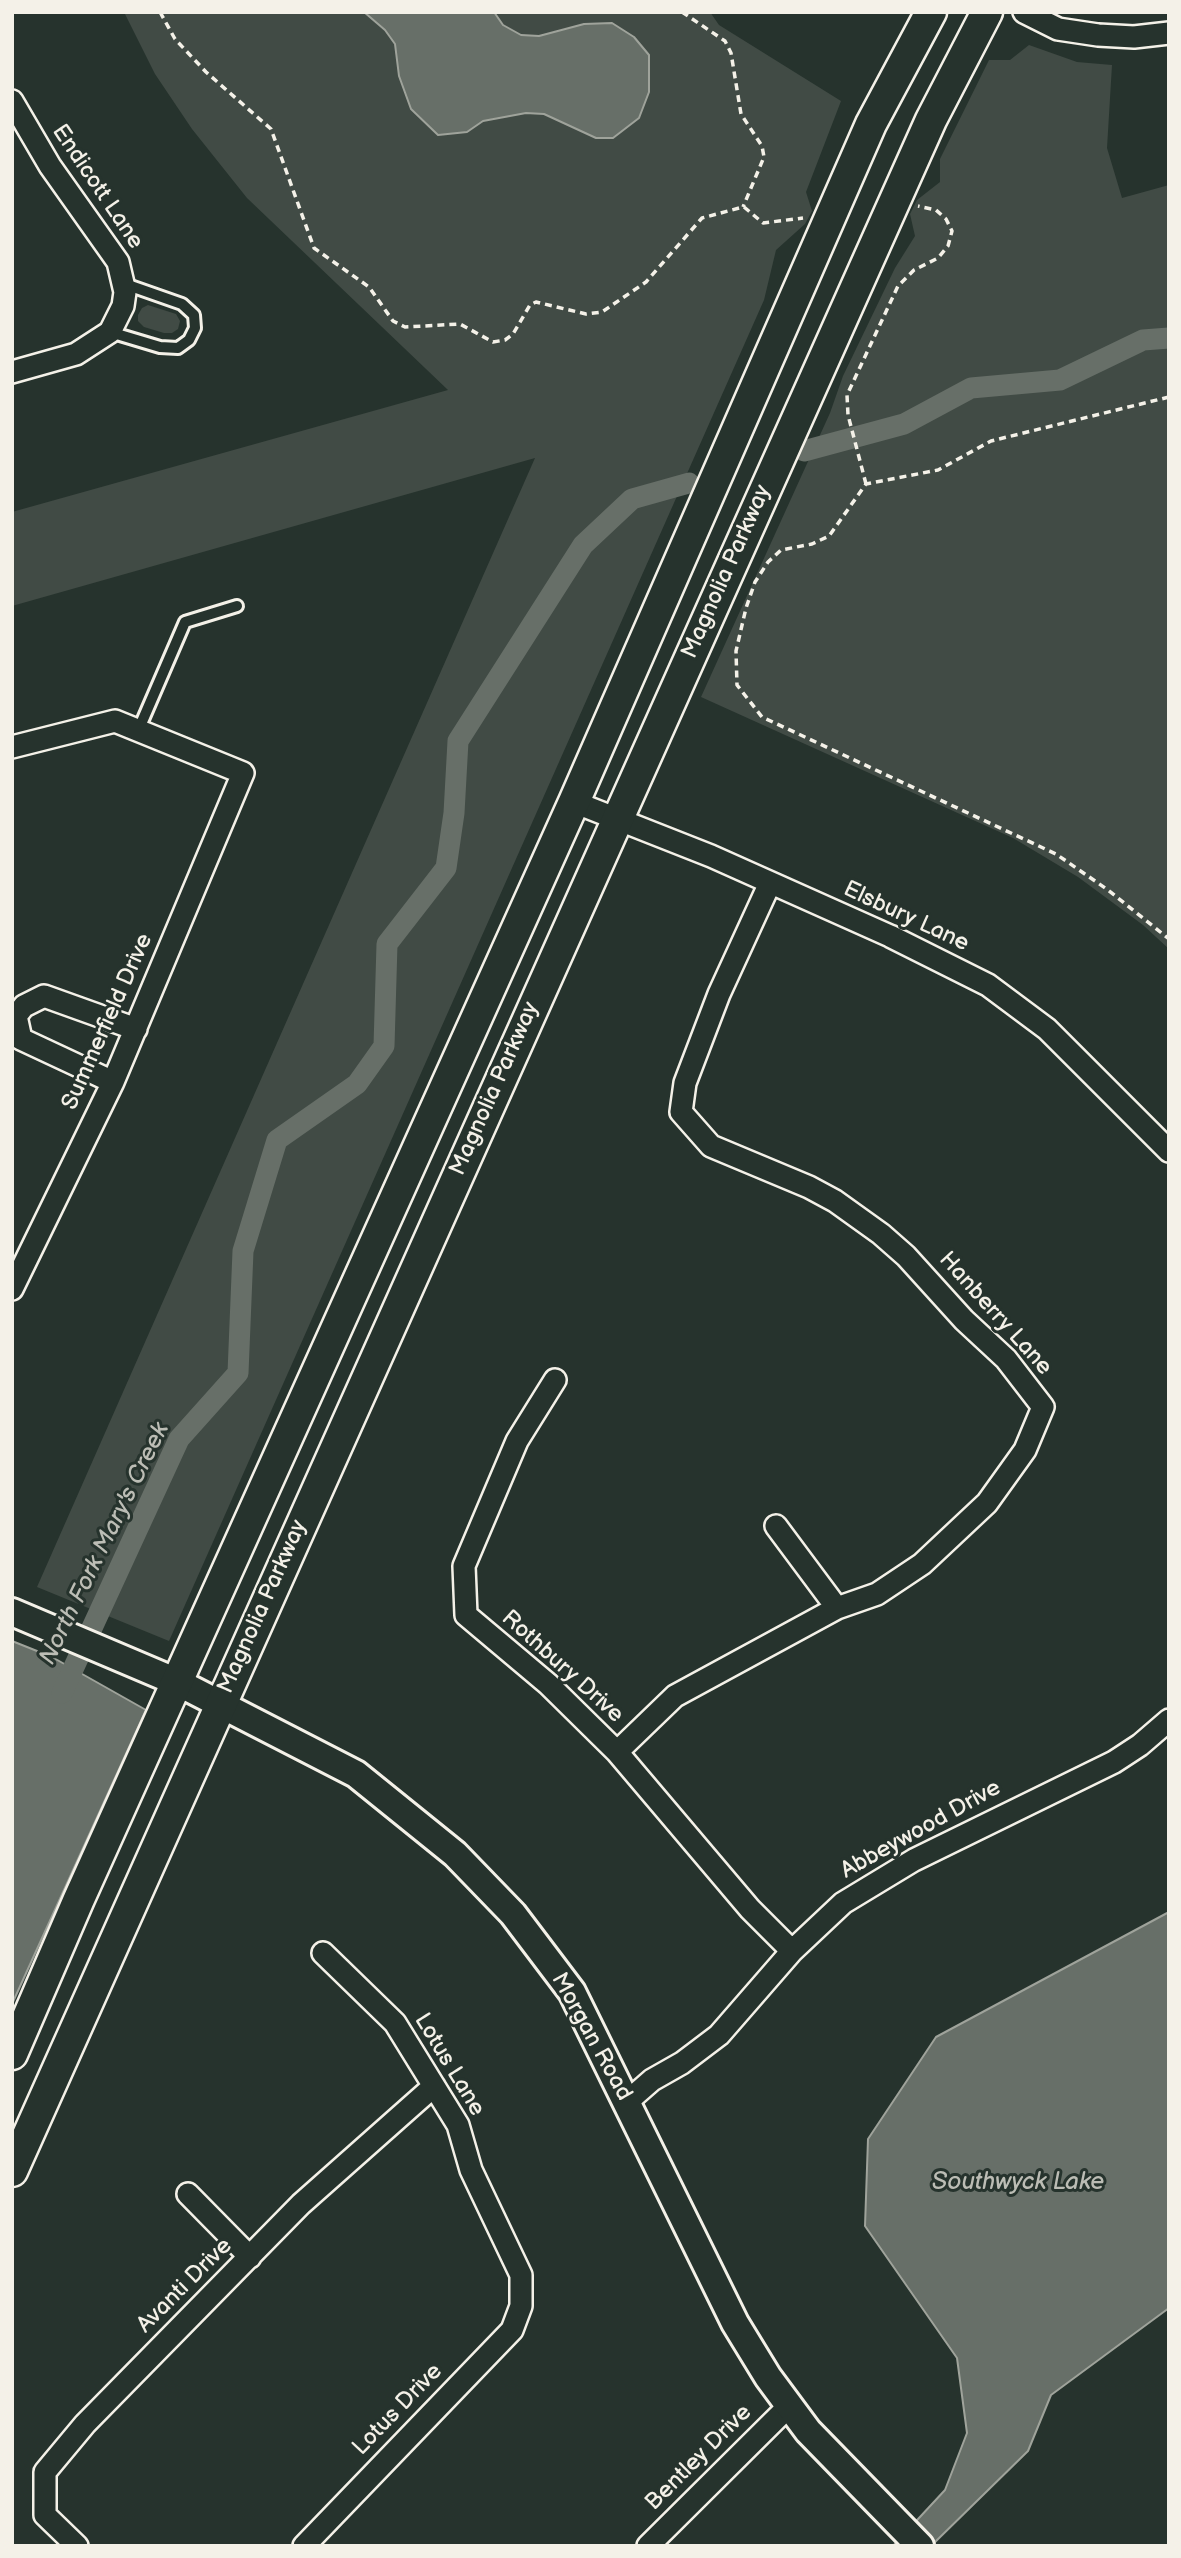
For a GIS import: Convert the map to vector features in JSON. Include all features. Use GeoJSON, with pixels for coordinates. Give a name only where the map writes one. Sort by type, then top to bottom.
{"type":"FeatureCollection","features":[{"type":"Feature","properties":{"kind":"main road","name":"Magnolia Parkway"},"geometry":{"type":"LineString","coordinates":[[12,2054],[574,802],[871,124],[931,12]]}},
{"type":"Feature","properties":{"kind":"main road","name":"Magnolia Parkway"},"geometry":{"type":"LineString","coordinates":[[12,2171],[219,1703],[930,120],[987,12]]}},
{"type":"Feature","properties":{"kind":"main road"},"geometry":{"type":"LineString","coordinates":[[447,1082],[491,1099]]}},
{"type":"Feature","properties":{"kind":"main road"},"geometry":{"type":"LineString","coordinates":[[316,1373],[360,1391]]}},
{"type":"Feature","properties":{"kind":"street"},"geometry":{"type":"LineString","coordinates":[[1024,12],[1058,29],[1071,31],[1133,37],[1169,33]]}},
{"type":"Feature","properties":{"kind":"street","name":"Endicott Lane"},"geometry":{"type":"LineString","coordinates":[[12,101],[56,176],[118,262],[125,284],[123,306],[110,332]]}},
{"type":"Feature","properties":{"kind":"street"},"geometry":{"type":"LineString","coordinates":[[12,372],[76,354],[110,332]]}},
{"type":"Feature","properties":{"kind":"street"},"geometry":{"type":"LineString","coordinates":[[12,747],[116,721],[138,730]]}},
{"type":"Feature","properties":{"kind":"street","name":"Summerfield Drive"},"geometry":{"type":"LineString","coordinates":[[12,1289],[113,1082],[243,773],[138,730]]}},
{"type":"Feature","properties":{"kind":"street","name":"Elsbury Lane"},"geometry":{"type":"LineString","coordinates":[[574,802],[890,936],[988,985],[1047,1029],[1169,1151]]}},
{"type":"Feature","properties":{"kind":"street","name":"Hanberry Lane"},"geometry":{"type":"LineString","coordinates":[[617,1752],[675,1696],[836,1608],[877,1594],[922,1564],[988,1503],[1025,1450],[1043,1407],[1006,1359],[964,1320],[906,1255],[881,1234],[835,1201],[809,1187],[711,1146],[681,1112],[685,1083],[719,994],[769,883]]}},
{"type":"Feature","properties":{"kind":"street"},"geometry":{"type":"LineString","coordinates":[[113,1082],[21,1039],[16,1016],[24,1006],[44,996],[136,1029]]}},
{"type":"Feature","properties":{"kind":"street","name":"Rothbury Drive"},"geometry":{"type":"LineString","coordinates":[[555,1380],[517,1441],[464,1566],[466,1615],[548,1684],[617,1752],[750,1909],[792,1951]]}},
{"type":"Feature","properties":{"kind":"street"},"geometry":{"type":"LineString","coordinates":[[776,1526],[836,1608]]}},
{"type":"Feature","properties":{"kind":"street","name":"Morgan Road"},"geometry":{"type":"LineString","coordinates":[[12,1612],[177,1682],[356,1774],[455,1854],[513,1914],[572,1992],[735,2323],[788,2407],[920,2546]]}},
{"type":"Feature","properties":{"kind":"street","name":"Abbeywood Drive"},"geometry":{"type":"LineString","coordinates":[[628,2101],[652,2080],[682,2063],[719,2035],[792,1951],[843,1903],[914,1860],[1114,1762],[1140,1745],[1169,1720]]}},
{"type":"Feature","properties":{"kind":"street","name":"Lotus Lane"},"geometry":{"type":"LineString","coordinates":[[323,1953],[395,2023],[458,2125],[471,2170],[521,2275],[521,2305]]}},
{"type":"Feature","properties":{"kind":"street","name":"Avanti Drive"},"geometry":{"type":"LineString","coordinates":[[77,2546],[46,2515],[45,2472],[85,2424],[301,2204],[434,2086]]}},
{"type":"Feature","properties":{"kind":"street"},"geometry":{"type":"LineString","coordinates":[[188,2194],[250,2257]]}},
{"type":"Feature","properties":{"kind":"street","name":"Lotus Drive"},"geometry":{"type":"LineString","coordinates":[[304,2546],[512,2330],[521,2305]]}},
{"type":"Feature","properties":{"kind":"street","name":"Bentley Drive"},"geometry":{"type":"LineString","coordinates":[[648,2546],[788,2407]]}},
{"type":"Feature","properties":{"kind":"lane"},"geometry":{"type":"LineString","coordinates":[[110,332],[160,347],[178,348],[189,340],[195,328],[194,315],[182,304],[125,284]]}},
{"type":"Feature","properties":{"kind":"lane"},"geometry":{"type":"LineString","coordinates":[[138,730],[185,622],[237,606]]}},
{"type":"Feature","properties":{"kind":"path"},"geometry":{"type":"LineString","coordinates":[[160,12],[175,38],[206,72],[271,129],[314,248],[369,287],[393,321],[405,327],[460,324],[493,342],[505,340],[513,334],[530,305],[536,302],[545,302],[586,314],[603,312],[626,299],[646,282],[702,218],[743,207]]}},
{"type":"Feature","properties":{"kind":"path"},"geometry":{"type":"LineString","coordinates":[[681,12],[725,41],[731,53],[741,114],[762,146],[764,157],[743,207]]}},
{"type":"Feature","properties":{"kind":"path"},"geometry":{"type":"LineString","coordinates":[[866,484],[848,415],[847,396],[898,286],[914,270],[938,258],[948,246],[952,231],[946,219],[936,210],[915,205]]}},
{"type":"Feature","properties":{"kind":"path"},"geometry":{"type":"LineString","coordinates":[[743,207],[763,223],[809,217]]}},
{"type":"Feature","properties":{"kind":"path"},"geometry":{"type":"LineString","coordinates":[[1169,397],[991,441],[938,470],[866,484],[829,536],[812,544],[781,550],[768,562],[755,582],[736,651],[737,685],[749,705],[762,717],[1015,832],[1056,854],[1108,890],[1169,939]]}},
{"type":"Feature","properties":{"kind":"shaded area"},"geometry":{"type":"Polygon","coordinates":[[[124,12],[710,12],[719,25],[841,101],[806,192],[812,211],[805,224],[776,250],[764,300],[169,1641],[37,1587],[535,458],[12,606],[12,512],[448,390],[247,198],[192,129],[155,74],[124,12]]]}},
{"type":"Feature","properties":{"kind":"shaded area"},"geometry":{"type":"Polygon","coordinates":[[[1029,45],[1077,62],[1112,65],[1107,148],[1122,198],[1169,185],[1169,949],[1143,925],[1078,877],[1013,838],[701,697],[830,413],[843,376],[895,268],[915,236],[910,214],[917,200],[940,182],[940,159],[989,60],[1010,60],[1029,45]]]}},
{"type":"Feature","properties":{"kind":"shaded area"},"geometry":{"type":"Polygon","coordinates":[[[148,305],[176,314],[180,321],[178,329],[172,333],[164,333],[144,327],[138,321],[138,315],[142,308],[148,305]]]}},
{"type":"Feature","properties":{"kind":"water"},"geometry":{"type":"Polygon","coordinates":[[[364,12],[494,12],[503,25],[521,35],[539,36],[584,24],[612,23],[634,37],[649,55],[649,92],[639,118],[613,138],[596,138],[544,114],[526,113],[483,121],[467,132],[438,135],[411,109],[399,76],[395,44],[385,30],[364,12]]]}},
{"type":"Feature","properties":{"kind":"water"},"geometry":{"type":"Polygon","coordinates":[[[12,1641],[52,1657],[146,1710],[12,2004],[12,1641]]]}},
{"type":"Feature","properties":{"kind":"water","name":"Southwyck Lake"},"geometry":{"type":"Polygon","coordinates":[[[1169,1912],[1169,2308],[1051,2395],[1028,2451],[931,2546],[893,2546],[945,2490],[967,2433],[957,2358],[865,2226],[868,2139],[936,2037],[1169,1912]]]}},
{"type":"Feature","properties":{"kind":"waterway","name":"North Fork Mary's Creek"},"geometry":{"type":"LineString","coordinates":[[804,451],[904,424],[971,388],[1060,380],[1143,340],[1169,338]]}},
{"type":"Feature","properties":{"kind":"waterway","name":"North Fork Mary's Creek"},"geometry":{"type":"LineString","coordinates":[[62,1693],[179,1439],[238,1373],[243,1251],[277,1140],[357,1084],[384,1046],[387,944],[446,868],[454,813],[458,741],[583,545],[632,499],[689,483]]}}]}
